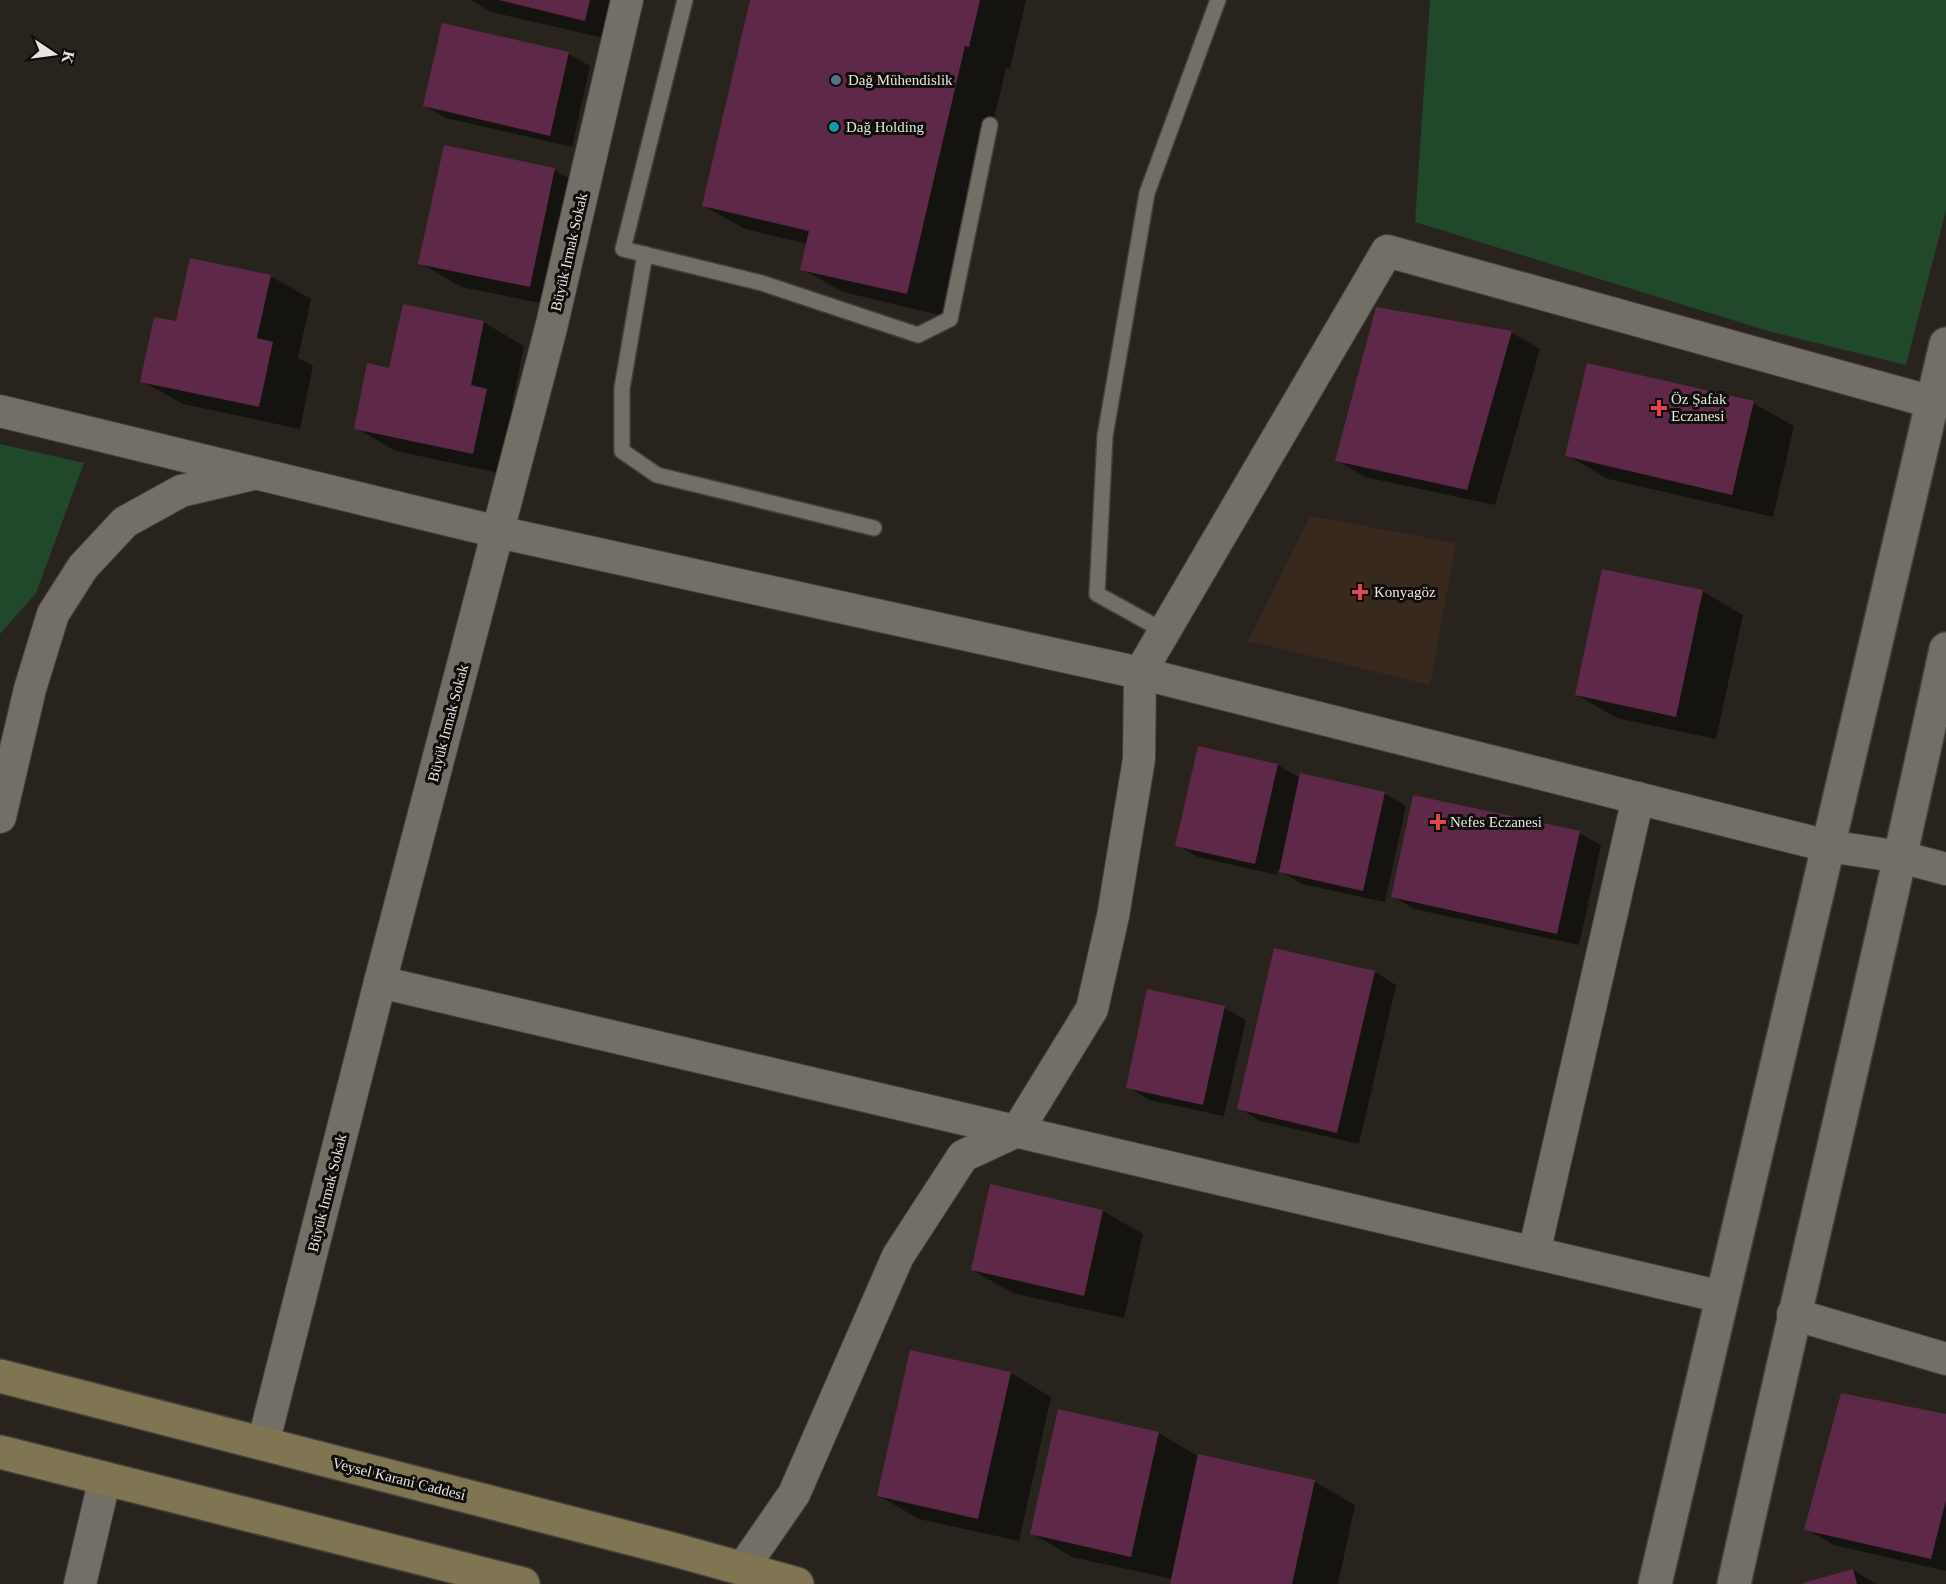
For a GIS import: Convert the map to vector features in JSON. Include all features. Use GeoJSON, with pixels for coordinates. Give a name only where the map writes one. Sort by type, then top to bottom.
{"type":"FeatureCollection","features":[{"type":"Feature","properties":{"kind":"main road","name":"Veysel Karani Caddesi"},"geometry":{"type":"LineString","coordinates":[[0,1376],[797,1584]]}},
{"type":"Feature","properties":{"kind":"main road"},"geometry":{"type":"LineString","coordinates":[[0,1452],[523,1584]]}},
{"type":"Feature","properties":{"kind":"street","name":"Büyük Irmak Sokak"},"geometry":{"type":"LineString","coordinates":[[263,1444],[380,982],[551,328],[627,0]]}},
{"type":"Feature","properties":{"kind":"street"},"geometry":{"type":"LineString","coordinates":[[742,1569],[794,1494],[898,1256],[963,1156],[1017,1131],[1092,1009],[1113,916],[1139,759],[1140,673],[1387,251],[1932,402]]}},
{"type":"Feature","properties":{"kind":"street"},"geometry":{"type":"LineString","coordinates":[[1655,1584],[1946,344]]}},
{"type":"Feature","properties":{"kind":"street"},"geometry":{"type":"LineString","coordinates":[[0,411],[498,532],[1140,673],[1828,846],[1901,857],[1946,869]]}},
{"type":"Feature","properties":{"kind":"street"},"geometry":{"type":"LineString","coordinates":[[0,817],[30,689],[53,614],[82,567],[125,522],[181,491],[256,474]]}},
{"type":"Feature","properties":{"kind":"street"},"geometry":{"type":"LineString","coordinates":[[1734,1584],[1793,1314],[1901,857],[1946,649]]}},
{"type":"Feature","properties":{"kind":"street"},"geometry":{"type":"LineString","coordinates":[[1534,1253],[1638,798]]}},
{"type":"Feature","properties":{"kind":"street"},"geometry":{"type":"LineString","coordinates":[[380,982],[1722,1297]]}},
{"type":"Feature","properties":{"kind":"street"},"geometry":{"type":"LineString","coordinates":[[1793,1314],[1946,1359]]}},
{"type":"Feature","properties":{"kind":"street"},"geometry":{"type":"LineString","coordinates":[[80,1584],[105,1478]]}},
{"type":"Feature","properties":{"kind":"lane"},"geometry":{"type":"LineString","coordinates":[[685,0],[623,249],[762,283],[918,335],[950,319],[990,125]]}},
{"type":"Feature","properties":{"kind":"lane"},"geometry":{"type":"LineString","coordinates":[[1164,631],[1097,594],[1105,436],[1148,193],[1218,0]]}},
{"type":"Feature","properties":{"kind":"lane"},"geometry":{"type":"LineString","coordinates":[[645,254],[622,388],[622,451],[657,475],[874,528]]}},
{"type":"Feature","properties":{"kind":"shaded area","name":"Konyagöz"},"geometry":{"type":"Polygon","coordinates":[[[1310,516],[1456,543],[1430,685],[1248,641],[1310,516]]]}},
{"type":"Feature","properties":{"kind":"green space"},"geometry":{"type":"Polygon","coordinates":[[[1430,0],[1946,0],[1946,210],[1906,365],[1768,331],[1415,222],[1430,0]]]}},
{"type":"Feature","properties":{"kind":"green space"},"geometry":{"type":"Polygon","coordinates":[[[0,444],[84,463],[36,593],[0,634],[0,444]]]}},
{"type":"Feature","properties":{"kind":"building"},"geometry":{"type":"Polygon","coordinates":[[[499,0],[590,0],[585,21],[499,0]]]}},
{"type":"Feature","properties":{"kind":"building","name":"Dağ Holding"},"geometry":{"type":"Polygon","coordinates":[[[750,0],[980,0],[969,47],[965,46],[907,294],[800,270],[809,231],[702,206],[750,0]]]}},
{"type":"Feature","properties":{"kind":"building"},"geometry":{"type":"Polygon","coordinates":[[[442,23],[569,52],[550,136],[423,106],[442,23]]]}},
{"type":"Feature","properties":{"kind":"building"},"geometry":{"type":"Polygon","coordinates":[[[444,145],[555,168],[530,287],[418,264],[444,145]]]}},
{"type":"Feature","properties":{"kind":"building"},"geometry":{"type":"Polygon","coordinates":[[[190,258],[271,275],[257,338],[273,342],[259,407],[140,382],[154,317],[176,321],[190,258]]]}},
{"type":"Feature","properties":{"kind":"building"},"geometry":{"type":"Polygon","coordinates":[[[403,304],[484,321],[471,385],[487,389],[473,454],[354,429],[367,363],[389,368],[403,304]]]}},
{"type":"Feature","properties":{"kind":"building"},"geometry":{"type":"Polygon","coordinates":[[[1376,307],[1512,331],[1467,490],[1335,461],[1376,307]]]}},
{"type":"Feature","properties":{"kind":"building"},"geometry":{"type":"Polygon","coordinates":[[[1587,363],[1754,401],[1732,495],[1565,456],[1587,363]]]}},
{"type":"Feature","properties":{"kind":"building"},"geometry":{"type":"Polygon","coordinates":[[[1602,569],[1703,590],[1676,717],[1575,695],[1602,569]]]}},
{"type":"Feature","properties":{"kind":"building"},"geometry":{"type":"Polygon","coordinates":[[[1198,746],[1278,764],[1255,864],[1175,846],[1198,746]]]}},
{"type":"Feature","properties":{"kind":"building"},"geometry":{"type":"Polygon","coordinates":[[[1300,773],[1385,792],[1363,891],[1279,872],[1300,773]]]}},
{"type":"Feature","properties":{"kind":"building"},"geometry":{"type":"Polygon","coordinates":[[[1413,795],[1580,831],[1557,934],[1391,897],[1413,795]]]}},
{"type":"Feature","properties":{"kind":"building"},"geometry":{"type":"Polygon","coordinates":[[[1274,948],[1375,971],[1337,1133],[1237,1109],[1274,948]]]}},
{"type":"Feature","properties":{"kind":"building"},"geometry":{"type":"Polygon","coordinates":[[[1147,989],[1225,1006],[1203,1105],[1126,1088],[1147,989]]]}},
{"type":"Feature","properties":{"kind":"building"},"geometry":{"type":"Polygon","coordinates":[[[990,1184],[1103,1210],[1084,1296],[971,1270],[990,1184]]]}},
{"type":"Feature","properties":{"kind":"building"},"geometry":{"type":"Polygon","coordinates":[[[910,1350],[1011,1372],[978,1519],[877,1496],[910,1350]]]}},
{"type":"Feature","properties":{"kind":"building"},"geometry":{"type":"Polygon","coordinates":[[[1841,1393],[1946,1414],[1946,1500],[1931,1559],[1804,1530],[1841,1393]]]}},
{"type":"Feature","properties":{"kind":"building"},"geometry":{"type":"Polygon","coordinates":[[[1058,1409],[1159,1432],[1131,1557],[1030,1534],[1058,1409]]]}},
{"type":"Feature","properties":{"kind":"building"},"geometry":{"type":"Polygon","coordinates":[[[1198,1454],[1315,1480],[1292,1584],[1170,1584],[1198,1454]]]}},
{"type":"Feature","properties":{"kind":"building"},"geometry":{"type":"Polygon","coordinates":[[[1853,1569],[1857,1584],[1803,1584],[1803,1583],[1853,1569]]]}},
{"type":"Feature","properties":{"kind":"place","name":"Dağ Mühendislik"},"geometry":{"type":"Point","coordinates":[836,80]}},
{"type":"Feature","properties":{"kind":"place","name":"Dağ Holding"},"geometry":{"type":"Point","coordinates":[834,127]}},
{"type":"Feature","properties":{"kind":"place","name":"Öz Şafak Eczanesi"},"geometry":{"type":"Point","coordinates":[1659,408]}},
{"type":"Feature","properties":{"kind":"place","name":"Konyagöz"},"geometry":{"type":"Point","coordinates":[1360,592]}},
{"type":"Feature","properties":{"kind":"place","name":"Nefes Eczanesi"},"geometry":{"type":"Point","coordinates":[1438,822]}}]}
